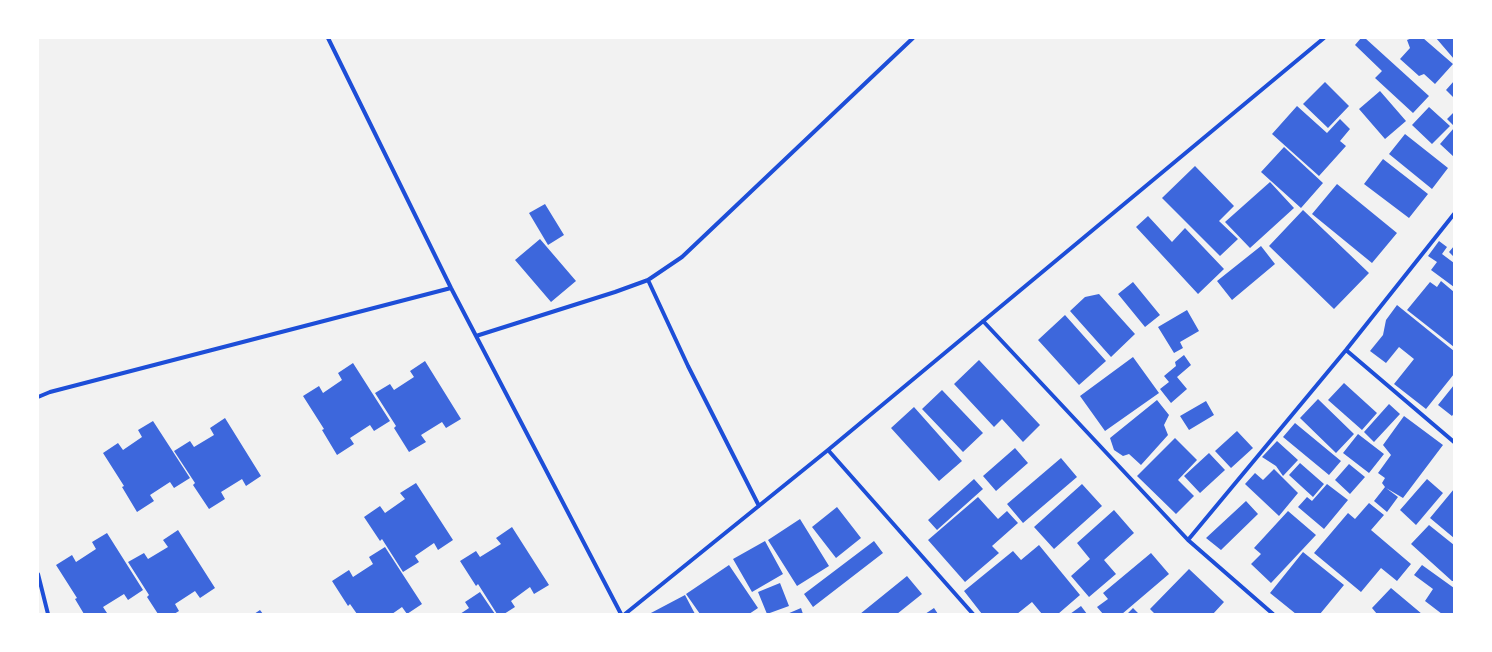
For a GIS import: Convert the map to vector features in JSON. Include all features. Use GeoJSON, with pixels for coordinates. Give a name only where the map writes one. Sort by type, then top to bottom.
{"type":"FeatureCollection","features":[{"type":"Feature","properties":{"kind":"street"},"geometry":{"type":"LineString","coordinates":[[328,38],[451,288],[621,614]]}},
{"type":"Feature","properties":{"kind":"street"},"geometry":{"type":"LineString","coordinates":[[476,336],[616,292],[648,280],[682,257],[913,38]]}},
{"type":"Feature","properties":{"kind":"street"},"geometry":{"type":"LineString","coordinates":[[625,614],[828,450],[1324,38]]}},
{"type":"Feature","properties":{"kind":"street"},"geometry":{"type":"LineString","coordinates":[[1188,540],[1346,350],[1454,214]]}},
{"type":"Feature","properties":{"kind":"street"},"geometry":{"type":"LineString","coordinates":[[648,280],[691,373],[759,506]]}},
{"type":"Feature","properties":{"kind":"street"},"geometry":{"type":"LineString","coordinates":[[38,397],[58,390],[451,288]]}},
{"type":"Feature","properties":{"kind":"street"},"geometry":{"type":"LineString","coordinates":[[983,321],[1188,540],[1272,614]]}},
{"type":"Feature","properties":{"kind":"street"},"geometry":{"type":"LineString","coordinates":[[1346,350],[1454,442]]}},
{"type":"Feature","properties":{"kind":"street"},"geometry":{"type":"LineString","coordinates":[[828,450],[973,614]]}},
{"type":"Feature","properties":{"kind":"street"},"geometry":{"type":"LineString","coordinates":[[38,574],[48,614]]}},
{"type":"Feature","properties":{"kind":"building"},"geometry":{"type":"Polygon","coordinates":[[[1361,38],[1365,38],[1429,96],[1413,113],[1375,78],[1382,71],[1355,45],[1361,38]]]}},
{"type":"Feature","properties":{"kind":"building"},"geometry":{"type":"Polygon","coordinates":[[[1412,38],[1423,38],[1453,64],[1435,84],[1424,74],[1419,76],[1400,59],[1410,48],[1407,40],[1412,38]]]}},
{"type":"Feature","properties":{"kind":"building"},"geometry":{"type":"Polygon","coordinates":[[[1436,38],[1454,38],[1454,59],[1436,38]]]}},
{"type":"Feature","properties":{"kind":"building"},"geometry":{"type":"Polygon","coordinates":[[[1454,81],[1454,98],[1446,90],[1454,81]]]}},
{"type":"Feature","properties":{"kind":"building"},"geometry":{"type":"Polygon","coordinates":[[[1325,82],[1349,106],[1328,128],[1303,104],[1325,82]]]}},
{"type":"Feature","properties":{"kind":"building"},"geometry":{"type":"Polygon","coordinates":[[[1380,91],[1406,121],[1385,139],[1359,109],[1380,91]]]}},
{"type":"Feature","properties":{"kind":"building"},"geometry":{"type":"Polygon","coordinates":[[[1297,106],[1327,133],[1340,119],[1350,129],[1340,141],[1346,146],[1319,176],[1272,134],[1297,106]]]}},
{"type":"Feature","properties":{"kind":"building"},"geometry":{"type":"Polygon","coordinates":[[[1429,107],[1450,126],[1432,144],[1412,125],[1429,107]]]}},
{"type":"Feature","properties":{"kind":"building"},"geometry":{"type":"Polygon","coordinates":[[[1454,112],[1454,126],[1447,119],[1454,112]]]}},
{"type":"Feature","properties":{"kind":"building"},"geometry":{"type":"Polygon","coordinates":[[[1454,128],[1454,157],[1440,144],[1454,128]]]}},
{"type":"Feature","properties":{"kind":"building"},"geometry":{"type":"Polygon","coordinates":[[[1405,134],[1448,168],[1432,189],[1389,154],[1405,134]]]}},
{"type":"Feature","properties":{"kind":"building"},"geometry":{"type":"Polygon","coordinates":[[[1284,147],[1323,183],[1301,208],[1261,172],[1284,147]]]}},
{"type":"Feature","properties":{"kind":"building"},"geometry":{"type":"Polygon","coordinates":[[[1383,159],[1428,194],[1409,218],[1364,184],[1383,159]]]}},
{"type":"Feature","properties":{"kind":"building"},"geometry":{"type":"Polygon","coordinates":[[[1195,166],[1234,206],[1219,221],[1238,239],[1220,256],[1162,198],[1195,166]]]}},
{"type":"Feature","properties":{"kind":"building"},"geometry":{"type":"Polygon","coordinates":[[[1270,182],[1294,208],[1250,248],[1225,222],[1270,182]]]}},
{"type":"Feature","properties":{"kind":"building"},"geometry":{"type":"Polygon","coordinates":[[[1337,184],[1397,233],[1372,263],[1312,214],[1337,184]]]}},
{"type":"Feature","properties":{"kind":"building"},"geometry":{"type":"Polygon","coordinates":[[[545,204],[564,235],[548,245],[529,213],[545,204]]]}},
{"type":"Feature","properties":{"kind":"building"},"geometry":{"type":"Polygon","coordinates":[[[1303,210],[1369,273],[1334,309],[1269,246],[1303,210]]]}},
{"type":"Feature","properties":{"kind":"building"},"geometry":{"type":"Polygon","coordinates":[[[1148,216],[1172,242],[1185,228],[1224,269],[1198,294],[1136,227],[1148,216]]]}},
{"type":"Feature","properties":{"kind":"building"},"geometry":{"type":"Polygon","coordinates":[[[540,239],[576,281],[551,302],[515,260],[540,239]]]}},
{"type":"Feature","properties":{"kind":"building"},"geometry":{"type":"Polygon","coordinates":[[[1439,241],[1447,247],[1442,254],[1454,263],[1454,287],[1431,270],[1437,262],[1428,256],[1439,241]]]}},
{"type":"Feature","properties":{"kind":"building"},"geometry":{"type":"Polygon","coordinates":[[[1261,246],[1275,264],[1232,300],[1217,281],[1261,246]]]}},
{"type":"Feature","properties":{"kind":"building"},"geometry":{"type":"Polygon","coordinates":[[[1454,246],[1454,257],[1449,252],[1454,246]]]}},
{"type":"Feature","properties":{"kind":"building"},"geometry":{"type":"Polygon","coordinates":[[[1441,281],[1454,292],[1454,347],[1407,310],[1430,282],[1437,287],[1441,281]]]}},
{"type":"Feature","properties":{"kind":"building"},"geometry":{"type":"Polygon","coordinates":[[[1133,282],[1160,315],[1145,327],[1118,294],[1133,282]]]}},
{"type":"Feature","properties":{"kind":"building"},"geometry":{"type":"Polygon","coordinates":[[[1099,294],[1135,334],[1111,357],[1070,311],[1085,297],[1099,294]]]}},
{"type":"Feature","properties":{"kind":"building"},"geometry":{"type":"Polygon","coordinates":[[[1397,305],[1454,351],[1454,374],[1426,409],[1394,384],[1414,359],[1399,347],[1386,363],[1370,351],[1383,335],[1386,320],[1397,305]]]}},
{"type":"Feature","properties":{"kind":"building"},"geometry":{"type":"Polygon","coordinates":[[[1187,310],[1199,331],[1180,342],[1183,348],[1174,353],[1158,327],[1187,310]]]}},
{"type":"Feature","properties":{"kind":"building"},"geometry":{"type":"Polygon","coordinates":[[[1065,315],[1106,361],[1079,385],[1038,340],[1065,315]]]}},
{"type":"Feature","properties":{"kind":"building"},"geometry":{"type":"Polygon","coordinates":[[[1184,355],[1191,365],[1177,377],[1187,389],[1171,403],[1160,389],[1169,382],[1164,376],[1176,366],[1175,362],[1184,355]]]}},
{"type":"Feature","properties":{"kind":"building"},"geometry":{"type":"Polygon","coordinates":[[[1133,357],[1159,393],[1105,431],[1080,396],[1133,357]]]}},
{"type":"Feature","properties":{"kind":"building"},"geometry":{"type":"Polygon","coordinates":[[[979,360],[1040,425],[1023,442],[1002,419],[994,427],[954,384],[979,360]]]}},
{"type":"Feature","properties":{"kind":"building"},"geometry":{"type":"Polygon","coordinates":[[[425,361],[461,419],[446,428],[442,422],[421,435],[426,442],[409,452],[394,428],[396,426],[375,393],[390,384],[394,390],[414,377],[410,371],[425,361]]]}},
{"type":"Feature","properties":{"kind":"building"},"geometry":{"type":"Polygon","coordinates":[[[353,363],[390,421],[374,431],[370,425],[350,438],[354,444],[337,455],[322,430],[324,429],[303,396],[319,386],[323,393],[342,380],[338,373],[353,363]]]}},
{"type":"Feature","properties":{"kind":"building"},"geometry":{"type":"Polygon","coordinates":[[[1344,383],[1377,413],[1362,430],[1328,400],[1344,383]]]}},
{"type":"Feature","properties":{"kind":"building"},"geometry":{"type":"Polygon","coordinates":[[[1454,385],[1454,413],[1452,416],[1438,405],[1454,385]]]}},
{"type":"Feature","properties":{"kind":"building"},"geometry":{"type":"Polygon","coordinates":[[[942,390],[983,433],[963,452],[922,409],[942,390]]]}},
{"type":"Feature","properties":{"kind":"building"},"geometry":{"type":"Polygon","coordinates":[[[1318,399],[1354,434],[1336,453],[1300,418],[1318,399]]]}},
{"type":"Feature","properties":{"kind":"building"},"geometry":{"type":"Polygon","coordinates":[[[1157,400],[1169,415],[1164,425],[1168,435],[1141,465],[1129,454],[1123,456],[1114,450],[1110,438],[1157,400]]]}},
{"type":"Feature","properties":{"kind":"building"},"geometry":{"type":"Polygon","coordinates":[[[1206,401],[1214,415],[1189,430],[1180,416],[1206,401]]]}},
{"type":"Feature","properties":{"kind":"building"},"geometry":{"type":"Polygon","coordinates":[[[1389,404],[1400,414],[1374,442],[1364,432],[1389,404]]]}},
{"type":"Feature","properties":{"kind":"building"},"geometry":{"type":"Polygon","coordinates":[[[914,407],[962,461],[939,481],[891,428],[914,407]]]}},
{"type":"Feature","properties":{"kind":"building"},"geometry":{"type":"Polygon","coordinates":[[[1404,416],[1443,445],[1403,498],[1386,488],[1398,497],[1387,512],[1374,501],[1385,487],[1382,483],[1385,478],[1378,473],[1391,455],[1383,445],[1404,416]]]}},
{"type":"Feature","properties":{"kind":"building"},"geometry":{"type":"Polygon","coordinates":[[[225,418],[261,476],[246,486],[242,479],[221,492],[225,499],[209,509],[193,485],[195,483],[174,451],[190,441],[194,447],[214,435],[210,428],[225,418]]]}},
{"type":"Feature","properties":{"kind":"building"},"geometry":{"type":"Polygon","coordinates":[[[153,421],[190,478],[174,488],[170,482],[150,495],[154,501],[137,512],[122,487],[124,486],[103,453],[118,443],[123,450],[142,437],[138,430],[153,421]]]}},
{"type":"Feature","properties":{"kind":"building"},"geometry":{"type":"Polygon","coordinates":[[[1295,423],[1341,461],[1329,475],[1283,437],[1295,423]]]}},
{"type":"Feature","properties":{"kind":"building"},"geometry":{"type":"Polygon","coordinates":[[[1237,431],[1253,448],[1231,468],[1215,451],[1237,431]]]}},
{"type":"Feature","properties":{"kind":"building"},"geometry":{"type":"Polygon","coordinates":[[[1358,434],[1384,454],[1369,473],[1343,453],[1358,434]]]}},
{"type":"Feature","properties":{"kind":"building"},"geometry":{"type":"Polygon","coordinates":[[[1175,438],[1197,460],[1178,480],[1194,496],[1176,514],[1137,476],[1175,438]]]}},
{"type":"Feature","properties":{"kind":"building"},"geometry":{"type":"Polygon","coordinates":[[[1277,441],[1298,460],[1283,476],[1276,466],[1262,457],[1277,441]]]}},
{"type":"Feature","properties":{"kind":"building"},"geometry":{"type":"Polygon","coordinates":[[[1015,448],[1028,463],[996,491],[983,476],[1015,448]]]}},
{"type":"Feature","properties":{"kind":"building"},"geometry":{"type":"Polygon","coordinates":[[[1209,453],[1225,470],[1200,493],[1184,476],[1209,453]]]}},
{"type":"Feature","properties":{"kind":"building"},"geometry":{"type":"Polygon","coordinates":[[[1061,458],[1077,477],[1023,523],[1007,504],[1061,458]]]}},
{"type":"Feature","properties":{"kind":"building"},"geometry":{"type":"Polygon","coordinates":[[[1300,463],[1324,484],[1313,497],[1289,475],[1300,463]]]}},
{"type":"Feature","properties":{"kind":"building"},"geometry":{"type":"Polygon","coordinates":[[[1349,464],[1365,477],[1350,494],[1335,480],[1349,464]]]}},
{"type":"Feature","properties":{"kind":"building"},"geometry":{"type":"Polygon","coordinates":[[[1274,469],[1298,493],[1279,516],[1245,484],[1255,473],[1263,480],[1274,469]]]}},
{"type":"Feature","properties":{"kind":"building"},"geometry":{"type":"Polygon","coordinates":[[[974,479],[983,489],[937,530],[928,520],[974,479]]]}},
{"type":"Feature","properties":{"kind":"building"},"geometry":{"type":"Polygon","coordinates":[[[1427,479],[1443,493],[1416,525],[1400,510],[1427,479]]]}},
{"type":"Feature","properties":{"kind":"building"},"geometry":{"type":"Polygon","coordinates":[[[416,483],[453,540],[438,550],[434,543],[415,556],[419,562],[403,572],[382,539],[380,541],[364,517],[380,506],[385,513],[405,499],[400,493],[416,483]]]}},
{"type":"Feature","properties":{"kind":"building"},"geometry":{"type":"Polygon","coordinates":[[[1082,484],[1102,506],[1054,549],[1034,527],[1082,484]]]}},
{"type":"Feature","properties":{"kind":"building"},"geometry":{"type":"Polygon","coordinates":[[[1327,484],[1348,500],[1324,529],[1298,507],[1307,497],[1312,501],[1327,484]]]}},
{"type":"Feature","properties":{"kind":"building"},"geometry":{"type":"Polygon","coordinates":[[[1454,489],[1454,538],[1430,518],[1454,489]]]}},
{"type":"Feature","properties":{"kind":"building"},"geometry":{"type":"Polygon","coordinates":[[[978,497],[998,519],[1007,511],[1018,523],[992,546],[999,553],[965,582],[928,540],[978,497]]]}},
{"type":"Feature","properties":{"kind":"building"},"geometry":{"type":"Polygon","coordinates":[[[1246,501],[1258,514],[1221,550],[1206,538],[1246,501]]]}},
{"type":"Feature","properties":{"kind":"building"},"geometry":{"type":"Polygon","coordinates":[[[1369,503],[1384,515],[1371,530],[1411,564],[1397,581],[1381,568],[1361,592],[1314,553],[1348,513],[1355,519],[1369,503]]]}},
{"type":"Feature","properties":{"kind":"building"},"geometry":{"type":"Polygon","coordinates":[[[837,507],[861,538],[836,558],[812,527],[837,507]]]}},
{"type":"Feature","properties":{"kind":"building"},"geometry":{"type":"Polygon","coordinates":[[[1114,510],[1134,533],[1104,560],[1116,574],[1089,597],[1071,576],[1090,559],[1077,543],[1114,510]]]}},
{"type":"Feature","properties":{"kind":"building"},"geometry":{"type":"Polygon","coordinates":[[[1288,511],[1316,535],[1271,583],[1251,564],[1261,554],[1254,548],[1288,511]]]}},
{"type":"Feature","properties":{"kind":"building"},"geometry":{"type":"Polygon","coordinates":[[[800,519],[829,566],[797,586],[768,540],[800,519]]]}},
{"type":"Feature","properties":{"kind":"building"},"geometry":{"type":"Polygon","coordinates":[[[1429,525],[1454,545],[1454,581],[1452,581],[1411,544],[1429,525]]]}},
{"type":"Feature","properties":{"kind":"building"},"geometry":{"type":"Polygon","coordinates":[[[512,527],[549,585],[534,594],[530,587],[511,601],[515,607],[504,614],[497,614],[478,584],[476,586],[460,561],[476,551],[480,557],[501,544],[496,538],[512,527]]]}},
{"type":"Feature","properties":{"kind":"building"},"geometry":{"type":"Polygon","coordinates":[[[178,530],[215,588],[200,598],[195,591],[175,604],[179,611],[174,614],[158,614],[147,597],[149,595],[128,562],[144,553],[148,559],[168,547],[163,540],[178,530]]]}},
{"type":"Feature","properties":{"kind":"building"},"geometry":{"type":"Polygon","coordinates":[[[107,533],[143,590],[128,600],[124,594],[103,607],[107,613],[106,614],[84,614],[75,599],[77,598],[56,565],[72,555],[76,562],[96,549],[92,542],[107,533]]]}},
{"type":"Feature","properties":{"kind":"building"},"geometry":{"type":"Polygon","coordinates":[[[765,541],[783,574],[752,592],[733,559],[765,541]]]}},
{"type":"Feature","properties":{"kind":"building"},"geometry":{"type":"Polygon","coordinates":[[[874,541],[883,553],[813,607],[804,594],[874,541]]]}},
{"type":"Feature","properties":{"kind":"building"},"geometry":{"type":"Polygon","coordinates":[[[1039,545],[1080,595],[1058,614],[1042,614],[1032,602],[1017,614],[982,614],[964,591],[1013,551],[1021,560],[1039,545]]]}},
{"type":"Feature","properties":{"kind":"building"},"geometry":{"type":"Polygon","coordinates":[[[385,547],[422,604],[407,614],[402,607],[392,614],[357,614],[350,604],[348,606],[332,581],[349,570],[353,577],[373,564],[369,557],[385,547]]]}},
{"type":"Feature","properties":{"kind":"building"},"geometry":{"type":"Polygon","coordinates":[[[1303,552],[1344,585],[1320,614],[1296,614],[1270,593],[1303,552]]]}},
{"type":"Feature","properties":{"kind":"building"},"geometry":{"type":"Polygon","coordinates":[[[1151,553],[1169,574],[1122,614],[1103,614],[1097,607],[1108,599],[1103,593],[1151,553]]]}},
{"type":"Feature","properties":{"kind":"building"},"geometry":{"type":"Polygon","coordinates":[[[729,565],[758,608],[749,614],[700,614],[686,594],[729,565]]]}},
{"type":"Feature","properties":{"kind":"building"},"geometry":{"type":"Polygon","coordinates":[[[1422,565],[1454,588],[1454,614],[1442,614],[1425,601],[1433,589],[1414,575],[1422,565]]]}},
{"type":"Feature","properties":{"kind":"building"},"geometry":{"type":"Polygon","coordinates":[[[1189,569],[1224,602],[1213,614],[1155,614],[1150,609],[1189,569]]]}},
{"type":"Feature","properties":{"kind":"building"},"geometry":{"type":"Polygon","coordinates":[[[907,576],[922,594],[897,614],[860,614],[907,576]]]}},
{"type":"Feature","properties":{"kind":"building"},"geometry":{"type":"Polygon","coordinates":[[[780,583],[789,606],[767,614],[758,592],[780,583]]]}},
{"type":"Feature","properties":{"kind":"building"},"geometry":{"type":"Polygon","coordinates":[[[1391,588],[1422,614],[1377,614],[1372,608],[1391,588]]]}},
{"type":"Feature","properties":{"kind":"building"},"geometry":{"type":"Polygon","coordinates":[[[480,592],[495,614],[460,614],[469,608],[465,602],[480,592]]]}},
{"type":"Feature","properties":{"kind":"building"},"geometry":{"type":"Polygon","coordinates":[[[685,595],[695,614],[649,614],[685,595]]]}},
{"type":"Feature","properties":{"kind":"building"},"geometry":{"type":"Polygon","coordinates":[[[1081,606],[1087,614],[1070,614],[1081,606]]]}},
{"type":"Feature","properties":{"kind":"building"},"geometry":{"type":"Polygon","coordinates":[[[801,608],[803,614],[787,614],[801,608]]]}},
{"type":"Feature","properties":{"kind":"building"},"geometry":{"type":"Polygon","coordinates":[[[934,608],[938,614],[925,614],[934,608]]]}},
{"type":"Feature","properties":{"kind":"building"},"geometry":{"type":"Polygon","coordinates":[[[1133,608],[1139,614],[1127,614],[1133,608]]]}},
{"type":"Feature","properties":{"kind":"building"},"geometry":{"type":"Polygon","coordinates":[[[260,610],[263,614],[254,614],[260,610]]]}}]}
